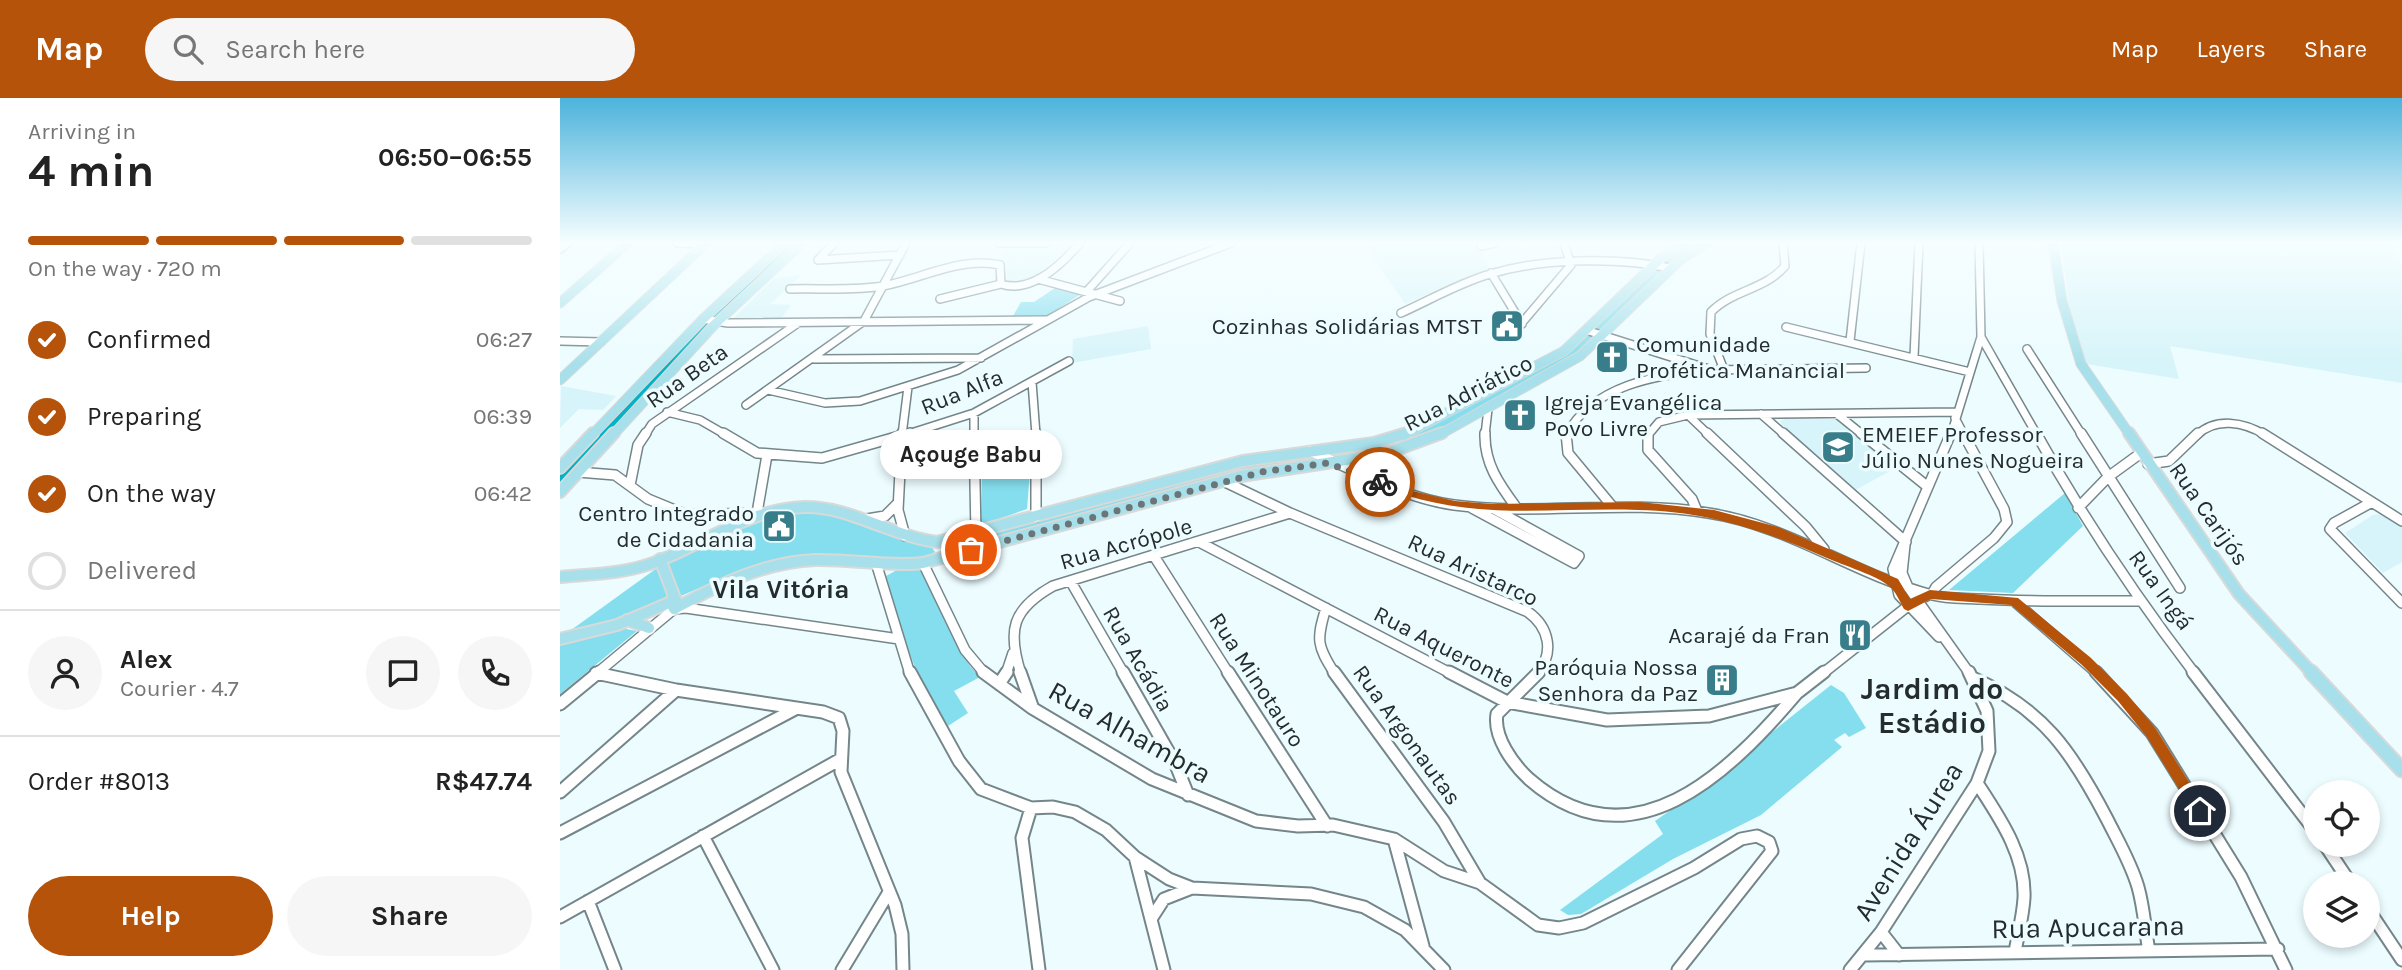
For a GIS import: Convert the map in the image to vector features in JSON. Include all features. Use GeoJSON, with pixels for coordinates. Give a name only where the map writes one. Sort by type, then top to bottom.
{"type":"FeatureCollection","features":[{"type":"Feature","properties":{"kind":"main road"},"geometry":{"type":"LineString","coordinates":[[560,303],[582,284]]}},
{"type":"Feature","properties":{"kind":"main road"},"geometry":{"type":"LineString","coordinates":[[560,380],[662,284]]}},
{"type":"Feature","properties":{"kind":"main road"},"geometry":{"type":"LineString","coordinates":[[560,468],[746,284]]}},
{"type":"Feature","properties":{"kind":"main road"},"geometry":{"type":"LineString","coordinates":[[560,492],[710,321],[754,284]]}},
{"type":"Feature","properties":{"kind":"main road","name":"Rua Adriático"},"geometry":{"type":"LineString","coordinates":[[560,577],[641,566],[757,513],[808,506],[837,510],[906,537],[937,542],[976,534],[1226,465],[1374,443],[1404,435],[1564,351],[1589,331],[1636,284]]}},
{"type":"Feature","properties":{"kind":"main road","name":"Rua Adriático"},"geometry":{"type":"LineString","coordinates":[[1332,462],[1419,444],[1488,409],[1570,363],[1604,336],[1656,284]]}},
{"type":"Feature","properties":{"kind":"main road","name":"Rua Carijós"},"geometry":{"type":"LineString","coordinates":[[2061,284],[2072,342],[2081,363],[2148,464],[2254,612],[2402,770]]}},
{"type":"Feature","properties":{"kind":"main road"},"geometry":{"type":"LineString","coordinates":[[560,639],[673,606],[761,568],[793,561],[836,560],[877,566],[923,563],[1223,481],[1332,462]]}},
{"type":"Feature","properties":{"kind":"main road"},"geometry":{"type":"LineString","coordinates":[[1223,481],[1217,475],[1226,465]]}},
{"type":"Feature","properties":{"kind":"main road"},"geometry":{"type":"LineString","coordinates":[[1188,475],[1196,480],[1196,488]]}},
{"type":"Feature","properties":{"kind":"main road"},"geometry":{"type":"LineString","coordinates":[[937,542],[941,551],[938,559]]}},
{"type":"Feature","properties":{"kind":"main road"},"geometry":{"type":"LineString","coordinates":[[660,559],[674,596],[673,606]]}},
{"type":"Feature","properties":{"kind":"main road"},"geometry":{"type":"LineString","coordinates":[[627,620],[649,628]]}},
{"type":"Feature","properties":{"kind":"street"},"geometry":{"type":"LineString","coordinates":[[790,289],[891,284]]}},
{"type":"Feature","properties":{"kind":"street"},"geometry":{"type":"LineString","coordinates":[[940,299],[1001,284],[1019,288],[1028,284]]}},
{"type":"Feature","properties":{"kind":"street"},"geometry":{"type":"LineString","coordinates":[[1055,284],[1089,293],[1120,284]]}},
{"type":"Feature","properties":{"kind":"street"},"geometry":{"type":"LineString","coordinates":[[768,390],[841,404],[908,387],[958,370],[981,358],[1047,320],[1089,293],[1097,284]]}},
{"type":"Feature","properties":{"kind":"street"},"geometry":{"type":"LineString","coordinates":[[1401,313],[1467,284]]}},
{"type":"Feature","properties":{"kind":"street"},"geometry":{"type":"LineString","coordinates":[[1497,284],[1515,317],[1522,324]]}},
{"type":"Feature","properties":{"kind":"street"},"geometry":{"type":"LineString","coordinates":[[1515,331],[1556,284]]}},
{"type":"Feature","properties":{"kind":"street"},"geometry":{"type":"LineString","coordinates":[[1724,370],[1709,327],[1710,314],[1720,303],[1765,284]]}},
{"type":"Feature","properties":{"kind":"street"},"geometry":{"type":"LineString","coordinates":[[1850,341],[1856,284]]}},
{"type":"Feature","properties":{"kind":"street"},"geometry":{"type":"LineString","coordinates":[[1914,357],[1917,284]]}},
{"type":"Feature","properties":{"kind":"street"},"geometry":{"type":"LineString","coordinates":[[1894,582],[1894,564],[1951,431],[1981,337],[1980,284]]}},
{"type":"Feature","properties":{"kind":"street"},"geometry":{"type":"LineString","coordinates":[[746,405],[864,321],[886,285]]}},
{"type":"Feature","properties":{"kind":"street"},"geometry":{"type":"LineString","coordinates":[[1097,292],[1120,301]]}},
{"type":"Feature","properties":{"kind":"street"},"geometry":{"type":"LineString","coordinates":[[710,321],[1047,320]]}},
{"type":"Feature","properties":{"kind":"street","name":"Rua Beta"},"geometry":{"type":"LineString","coordinates":[[630,485],[642,437],[667,412],[799,322]]}},
{"type":"Feature","properties":{"kind":"street"},"geometry":{"type":"LineString","coordinates":[[1786,327],[1970,372]]}},
{"type":"Feature","properties":{"kind":"street"},"geometry":{"type":"LineString","coordinates":[[1589,331],[1712,370]]}},
{"type":"Feature","properties":{"kind":"street","name":"Rua Ingá"},"geometry":{"type":"LineString","coordinates":[[1981,337],[2078,508],[2139,601],[2303,815]]}},
{"type":"Feature","properties":{"kind":"street"},"geometry":{"type":"LineString","coordinates":[[560,341],[601,342]]}},
{"type":"Feature","properties":{"kind":"street"},"geometry":{"type":"LineString","coordinates":[[2027,349],[2180,588]]}},
{"type":"Feature","properties":{"kind":"street"},"geometry":{"type":"LineString","coordinates":[[1976,353],[1995,361]]}},
{"type":"Feature","properties":{"kind":"street"},"geometry":{"type":"LineString","coordinates":[[814,359],[981,358]]}},
{"type":"Feature","properties":{"kind":"street","name":"Rua Alfa"},"geometry":{"type":"LineString","coordinates":[[667,412],[700,420],[745,447],[767,455],[822,458],[974,413],[1069,361]]}},
{"type":"Feature","properties":{"kind":"street"},"geometry":{"type":"LineString","coordinates":[[1612,506],[1567,451],[1563,436],[1566,428],[1590,408],[1635,381],[1712,370],[1866,368]]}},
{"type":"Feature","properties":{"kind":"street"},"geometry":{"type":"LineString","coordinates":[[1032,382],[1038,454],[1036,517]]}},
{"type":"Feature","properties":{"kind":"street"},"geometry":{"type":"LineString","coordinates":[[906,537],[899,527],[898,503],[908,387]]}},
{"type":"Feature","properties":{"kind":"street"},"geometry":{"type":"LineString","coordinates":[[1488,409],[1483,439],[1486,462],[1516,507]]}},
{"type":"Feature","properties":{"kind":"street"},"geometry":{"type":"LineString","coordinates":[[974,413],[976,534]]}},
{"type":"Feature","properties":{"kind":"street"},"geometry":{"type":"LineString","coordinates":[[1761,414],[1905,543]]}},
{"type":"Feature","properties":{"kind":"street"},"geometry":{"type":"LineString","coordinates":[[1837,414],[1928,487]]}},
{"type":"Feature","properties":{"kind":"street"},"geometry":{"type":"LineString","coordinates":[[1697,511],[1692,499],[1653,458],[1646,441],[1648,433],[1659,422],[1688,415],[1956,415]]}},
{"type":"Feature","properties":{"kind":"street"},"geometry":{"type":"LineString","coordinates":[[1688,415],[1805,527],[1826,552]]}},
{"type":"Feature","properties":{"kind":"street"},"geometry":{"type":"LineString","coordinates":[[1956,415],[1968,440]]}},
{"type":"Feature","properties":{"kind":"street"},"geometry":{"type":"LineString","coordinates":[[2148,464],[2169,461],[2203,429],[2235,423],[2255,429],[2402,521]]}},
{"type":"Feature","properties":{"kind":"street"},"geometry":{"type":"LineString","coordinates":[[1951,431],[1968,440]]}},
{"type":"Feature","properties":{"kind":"street","name":"Rua Aqueronte"},"geometry":{"type":"LineString","coordinates":[[1201,543],[1507,702],[1607,720],[1709,716],[1797,693],[1908,606],[1931,594],[1994,538],[2007,522],[2004,509],[1968,440]]}},
{"type":"Feature","properties":{"kind":"street"},"geometry":{"type":"LineString","coordinates":[[1310,451],[1410,494],[1468,506],[1612,506],[1697,511],[1774,530],[1894,582],[1931,594],[2014,601],[2139,601]]}},
{"type":"Feature","properties":{"kind":"street"},"geometry":{"type":"LineString","coordinates":[[2078,508],[2108,477],[2141,453]]}},
{"type":"Feature","properties":{"kind":"street"},"geometry":{"type":"LineString","coordinates":[[975,466],[1038,454]]}},
{"type":"Feature","properties":{"kind":"street"},"geometry":{"type":"LineString","coordinates":[[578,472],[609,473],[648,499],[677,512],[719,516],[757,513],[767,455]]}},
{"type":"Feature","properties":{"kind":"street","name":"Rua Aristarco"},"geometry":{"type":"LineString","coordinates":[[1223,481],[1290,513],[1524,610],[1535,617],[1546,633],[1548,656],[1535,678],[1507,702]]}},
{"type":"Feature","properties":{"kind":"street"},"geometry":{"type":"LineString","coordinates":[[2372,502],[2334,523],[2330,529],[2402,603]]}},
{"type":"Feature","properties":{"kind":"street"},"geometry":{"type":"LineString","coordinates":[[864,519],[885,516],[898,503]]}},
{"type":"Feature","properties":{"kind":"street"},"geometry":{"type":"LineString","coordinates":[[1468,506],[1574,563],[1579,556],[1492,508]]}},
{"type":"Feature","properties":{"kind":"street","name":"Rua Acrópole"},"geometry":{"type":"LineString","coordinates":[[999,684],[1010,667],[1014,623],[1024,605],[1042,591],[1290,513]]}},
{"type":"Feature","properties":{"kind":"street"},"geometry":{"type":"LineString","coordinates":[[719,516],[723,523],[722,528]]}},
{"type":"Feature","properties":{"kind":"street"},"geometry":{"type":"LineString","coordinates":[[1905,543],[1902,573],[1908,587]]}},
{"type":"Feature","properties":{"kind":"street","name":"Rua Minotauro"},"geometry":{"type":"LineString","coordinates":[[1154,556],[1327,825]]}},
{"type":"Feature","properties":{"kind":"street"},"geometry":{"type":"LineString","coordinates":[[931,579],[938,559]]}},
{"type":"Feature","properties":{"kind":"street","name":"Rua Alhambra"},"geometry":{"type":"LineString","coordinates":[[923,563],[965,650],[974,663],[1032,708],[1153,779],[1256,821],[1298,826],[1327,825],[1364,830],[1394,839],[1444,871],[1480,883],[1538,925],[1559,928],[1608,913],[1741,839],[1763,838],[1773,846],[1772,851],[1678,970]]}},
{"type":"Feature","properties":{"kind":"street"},"geometry":{"type":"LineString","coordinates":[[877,566],[916,685],[968,775],[991,795],[1031,808],[1053,807],[1075,812],[1106,830],[1135,857],[1169,879],[1192,888],[1296,893],[1334,898],[1364,907],[1390,920],[1423,946],[1444,970]]}},
{"type":"Feature","properties":{"kind":"street","name":"Rua Acádia"},"geometry":{"type":"LineString","coordinates":[[1071,582],[1177,765],[1188,795]]}},
{"type":"Feature","properties":{"kind":"street","name":"Avenida Áurea"},"geometry":{"type":"LineString","coordinates":[[1894,582],[1908,606],[1957,656]]}},
{"type":"Feature","properties":{"kind":"street","name":"Avenida Áurea"},"geometry":{"type":"LineString","coordinates":[[1850,970],[1865,955],[1881,932],[1977,783],[1989,751],[1987,711],[1973,678],[1908,587]]}},
{"type":"Feature","properties":{"kind":"street"},"geometry":{"type":"LineString","coordinates":[[2014,601],[2087,662],[2151,733],[2241,877],[2286,970]]}},
{"type":"Feature","properties":{"kind":"street"},"geometry":{"type":"LineString","coordinates":[[560,704],[673,606],[899,639]]}},
{"type":"Feature","properties":{"kind":"street","name":"Rua Argonautas"},"geometry":{"type":"LineString","coordinates":[[1326,608],[1318,634],[1321,651],[1465,852],[1480,883]]}},
{"type":"Feature","properties":{"kind":"street","name":"Rua Acrópole"},"geometry":{"type":"LineString","coordinates":[[1013,651],[1032,708]]}},
{"type":"Feature","properties":{"kind":"street"},"geometry":{"type":"LineString","coordinates":[[596,673],[676,690],[834,714],[839,718],[843,725],[839,760],[900,925],[903,970]]}},
{"type":"Feature","properties":{"kind":"street"},"geometry":{"type":"LineString","coordinates":[[1973,678],[2016,697],[2051,727],[2066,746],[2131,867],[2149,951]]}},
{"type":"Feature","properties":{"kind":"street"},"geometry":{"type":"LineString","coordinates":[[560,792],[676,690]]}},
{"type":"Feature","properties":{"kind":"street"},"geometry":{"type":"LineString","coordinates":[[1507,702],[1496,718],[1498,734],[1535,784],[1548,796],[1565,805],[1604,816],[1626,816],[1666,807],[1704,782],[1775,720],[1797,693]]}},
{"type":"Feature","properties":{"kind":"street"},"geometry":{"type":"LineString","coordinates":[[560,833],[797,708]]}},
{"type":"Feature","properties":{"kind":"street"},"geometry":{"type":"LineString","coordinates":[[560,917],[839,760]]}},
{"type":"Feature","properties":{"kind":"street"},"geometry":{"type":"LineString","coordinates":[[1977,783],[2007,830],[2023,879],[2024,897],[2015,952]]}},
{"type":"Feature","properties":{"kind":"street"},"geometry":{"type":"LineString","coordinates":[[1031,808],[1022,838],[1039,970]]}},
{"type":"Feature","properties":{"kind":"street"},"geometry":{"type":"LineString","coordinates":[[703,836],[773,970]]}},
{"type":"Feature","properties":{"kind":"street"},"geometry":{"type":"LineString","coordinates":[[1394,839],[1423,946]]}},
{"type":"Feature","properties":{"kind":"street"},"geometry":{"type":"LineString","coordinates":[[1135,857],[1164,970]]}},
{"type":"Feature","properties":{"kind":"street"},"geometry":{"type":"LineString","coordinates":[[1151,919],[1164,899],[1192,888]]}},
{"type":"Feature","properties":{"kind":"street"},"geometry":{"type":"LineString","coordinates":[[842,970],[889,892]]}},
{"type":"Feature","properties":{"kind":"street"},"geometry":{"type":"LineString","coordinates":[[588,901],[615,970]]}},
{"type":"Feature","properties":{"kind":"street"},"geometry":{"type":"LineString","coordinates":[[2380,927],[2402,960]]}},
{"type":"Feature","properties":{"kind":"street"},"geometry":{"type":"LineString","coordinates":[[1881,932],[1899,955]]}},
{"type":"Feature","properties":{"kind":"street","name":"Rua Apucarana"},"geometry":{"type":"LineString","coordinates":[[1865,955],[2278,949]]}},
{"type":"Feature","properties":{"kind":"shaded area"},"geometry":{"type":"Polygon","coordinates":[[[768,284],[792,284],[770,304],[791,305],[780,320],[732,320],[768,284]]]}},
{"type":"Feature","properties":{"kind":"shaded area"},"geometry":{"type":"Polygon","coordinates":[[[1391,284],[1452,284],[1405,304],[1391,284]]]}},
{"type":"Feature","properties":{"kind":"shaded area"},"geometry":{"type":"Polygon","coordinates":[[[1635,284],[1657,284],[1587,348],[1470,415],[1402,447],[1261,469],[945,554],[945,544],[1227,468],[1375,445],[1567,352],[1635,284]]]}},
{"type":"Feature","properties":{"kind":"shaded area"},"geometry":{"type":"Polygon","coordinates":[[[2066,284],[2402,284],[2402,383],[2170,346],[2179,379],[2086,364],[2070,312],[2066,284]]]}},
{"type":"Feature","properties":{"kind":"shaded area"},"geometry":{"type":"Polygon","coordinates":[[[1058,286],[1081,294],[1047,316],[1013,316],[1021,302],[1034,302],[1058,286]]]}},
{"type":"Feature","properties":{"kind":"shaded area"},"geometry":{"type":"Polygon","coordinates":[[[1148,326],[1151,349],[1072,363],[1073,339],[1148,326]]]}},
{"type":"Feature","properties":{"kind":"shaded area"},"geometry":{"type":"Polygon","coordinates":[[[561,386],[616,396],[603,410],[579,409],[560,428],[561,386]]]}},
{"type":"Feature","properties":{"kind":"shaded area","name":"EMEIEF Professor Júlio Nunes Nogueira"},"geometry":{"type":"Polygon","coordinates":[[[1835,419],[1896,468],[1855,490],[1782,425],[1780,421],[1835,419]]]}},
{"type":"Feature","properties":{"kind":"shaded area"},"geometry":{"type":"Polygon","coordinates":[[[1031,458],[1027,509],[981,525],[982,467],[1031,458]]]}},
{"type":"Feature","properties":{"kind":"shaded area"},"geometry":{"type":"Polygon","coordinates":[[[2065,493],[2083,526],[2013,593],[1949,590],[2065,493]]]}},
{"type":"Feature","properties":{"kind":"shaded area"},"geometry":{"type":"Polygon","coordinates":[[[805,510],[931,546],[935,552],[921,561],[795,557],[751,568],[681,596],[667,560],[760,517],[805,510]]]}},
{"type":"Feature","properties":{"kind":"shaded area"},"geometry":{"type":"Polygon","coordinates":[[[2381,514],[2402,525],[2402,562],[2383,573],[2345,533],[2373,515],[2381,514]]]}},
{"type":"Feature","properties":{"kind":"shaded area"},"geometry":{"type":"Polygon","coordinates":[[[657,568],[669,601],[624,618],[567,633],[657,568]]]}},
{"type":"Feature","properties":{"kind":"shaded area"},"geometry":{"type":"Polygon","coordinates":[[[919,568],[970,666],[980,677],[954,691],[968,713],[948,726],[917,671],[886,576],[897,570],[919,568]]]}},
{"type":"Feature","properties":{"kind":"shaded area"},"geometry":{"type":"Polygon","coordinates":[[[621,628],[637,631],[560,694],[560,644],[621,628]]]}},
{"type":"Feature","properties":{"kind":"shaded area"},"geometry":{"type":"Polygon","coordinates":[[[1831,685],[1844,693],[1866,728],[1849,737],[1845,733],[1834,740],[1842,747],[1761,815],[1673,859],[1581,914],[1568,915],[1560,910],[1663,834],[1655,821],[1698,791],[1831,685]]]}},
{"type":"Feature","properties":{"kind":"waterway"},"geometry":{"type":"LineString","coordinates":[[560,480],[701,329],[749,284]]}},
{"type":"Feature","properties":{"kind":"way so far"},"geometry":{"type":"LineString","coordinates":[[971,550],[1262,472],[1327,463],[1342,466],[1380,482]]}},
{"type":"Feature","properties":{"kind":"place","name":"Cozinhas Solidárias MTST"},"geometry":{"type":"Point","coordinates":[1507,326]}},
{"type":"Feature","properties":{"kind":"place","name":"Comunidade Profética Manancial"},"geometry":{"type":"Point","coordinates":[1612,357]}},
{"type":"Feature","properties":{"kind":"place","name":"Igreja Evangélica Povo Livre"},"geometry":{"type":"Point","coordinates":[1520,415]}},
{"type":"Feature","properties":{"kind":"place","name":"EMEIEF Professor Júlio Nunes Nogueira"},"geometry":{"type":"Point","coordinates":[1838,447]}},
{"type":"Feature","properties":{"kind":"place","name":"Centro Integrado de Cidadania"},"geometry":{"type":"Point","coordinates":[779,526]}},
{"type":"Feature","properties":{"kind":"place","name":"Açouge Babu"},"geometry":{"type":"Point","coordinates":[971,550]}},
{"type":"Feature","properties":{"kind":"place","name":"Acarajé da Fran"},"geometry":{"type":"Point","coordinates":[1855,635]}},
{"type":"Feature","properties":{"kind":"place","name":"Paróquia Nossa Senhora da Paz"},"geometry":{"type":"Point","coordinates":[1722,680]}},
{"type":"Feature","properties":{"kind":"district","name":"Vila Vitória"},"geometry":{"type":"Point","coordinates":[781,589]}},
{"type":"Feature","properties":{"kind":"district","name":"Jardim do Estádio"},"geometry":{"type":"Point","coordinates":[1932,706]}},
{"type":"Feature","properties":{"kind":"route"},"geometry":{"type":"LineString","coordinates":[[1380,482],[1410,494],[1455,505],[1492,508],[1640,506],[1714,514],[1774,530],[1894,582],[1899,595],[1908,606],[1930,594],[2014,601],[2087,662],[2123,698],[2151,733],[2200,811]]}}]}
